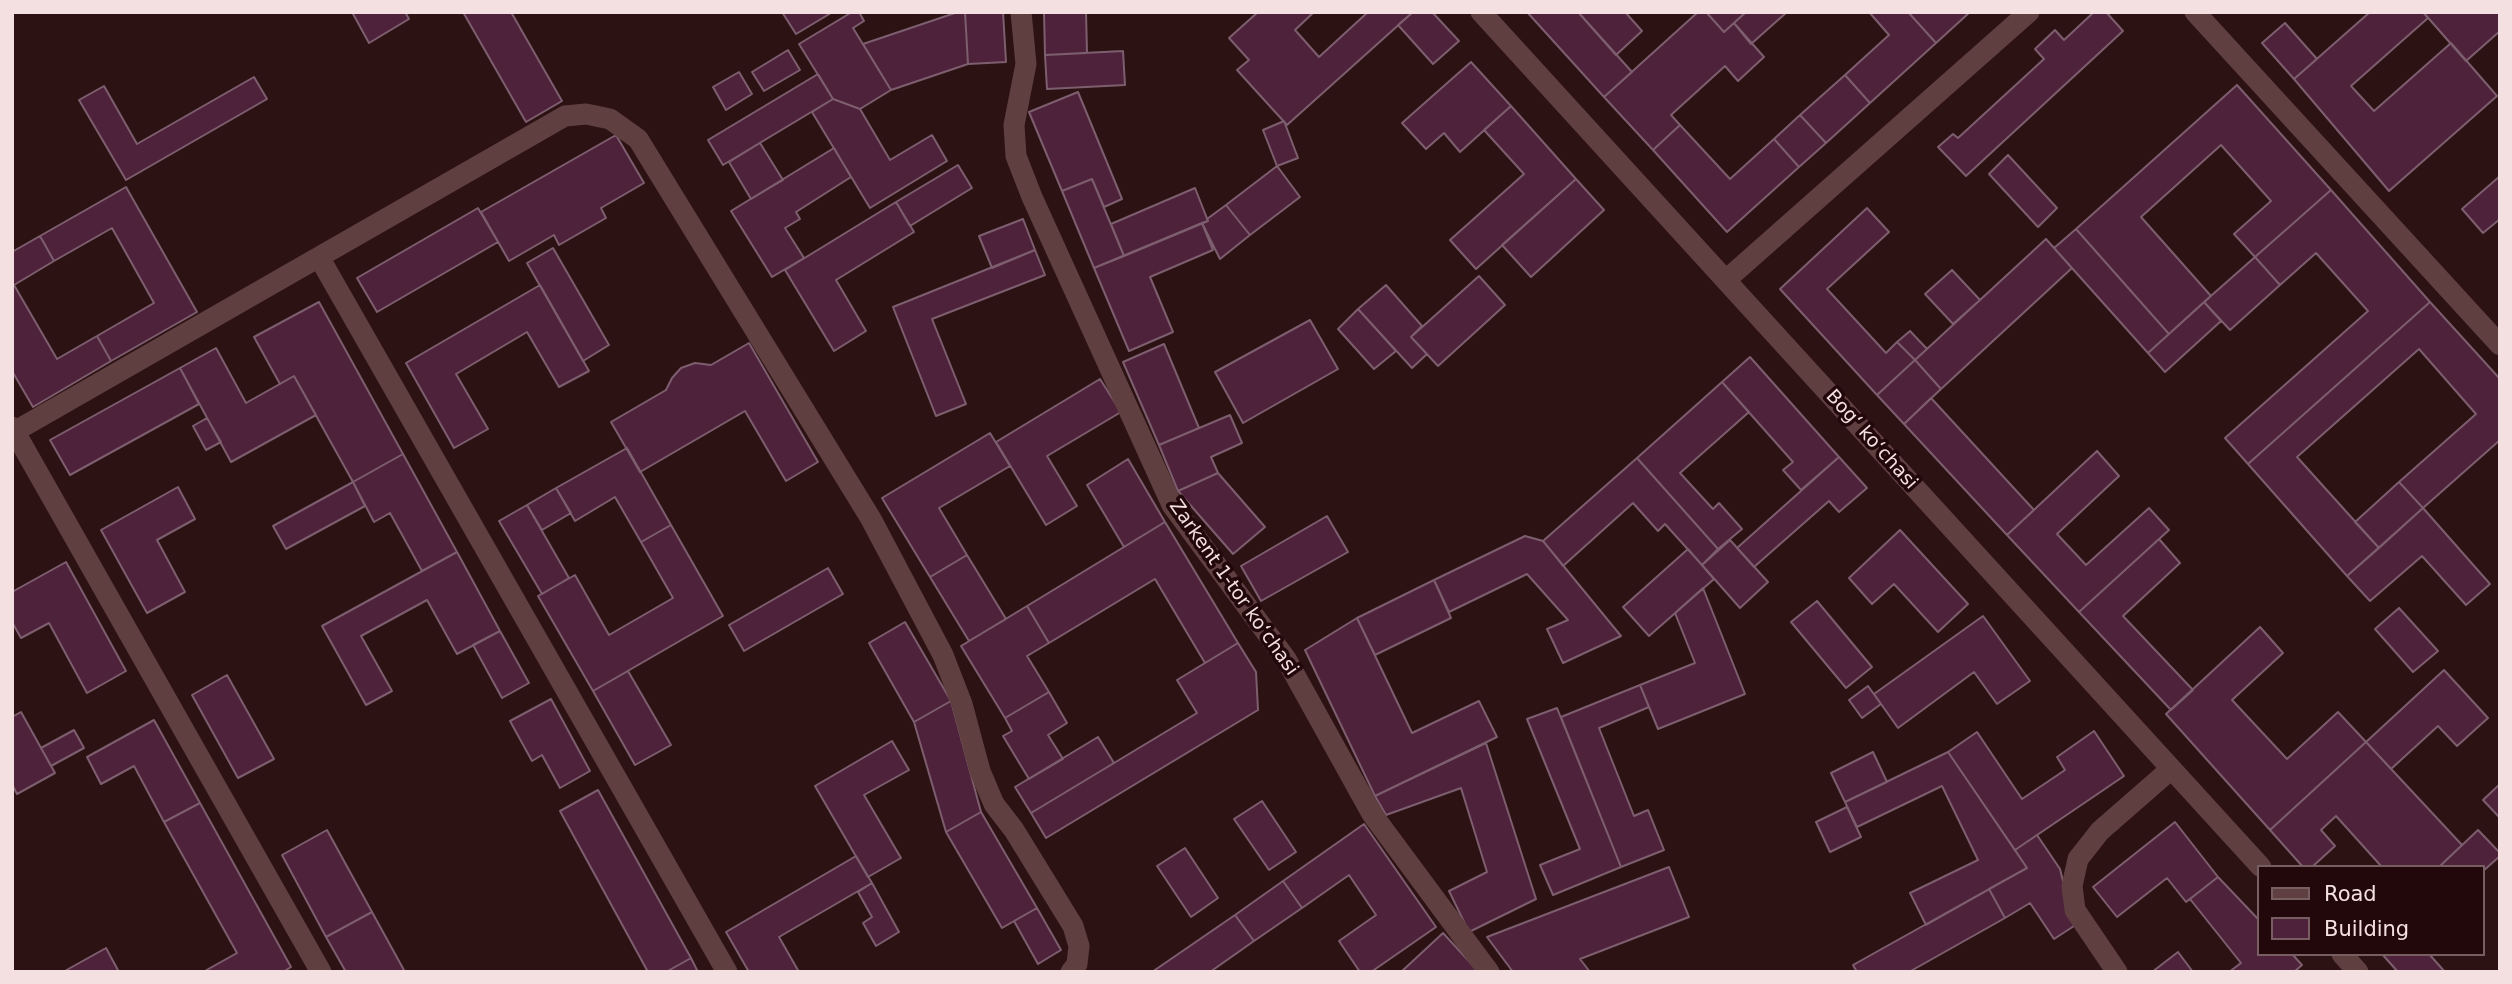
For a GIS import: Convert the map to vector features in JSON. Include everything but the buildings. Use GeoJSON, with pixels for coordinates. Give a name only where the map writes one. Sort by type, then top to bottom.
{"type":"FeatureCollection","features":[{"type":"Feature","properties":{"kind":"street","name":"Zarkent 1-tor koʻchasi"},"geometry":{"type":"LineString","coordinates":[[1021,12],[1026,64],[1014,125],[1016,156],[1032,197],[1172,505],[1286,659],[1372,814],[1489,972]]}},
{"type":"Feature","properties":{"kind":"street","name":"Bogʻ koʻchasi"},"geometry":{"type":"LineString","coordinates":[[1482,12],[2259,865]]}},
{"type":"Feature","properties":{"kind":"street"},"geometry":{"type":"LineString","coordinates":[[1726,280],[2029,12]]}},
{"type":"Feature","properties":{"kind":"street"},"geometry":{"type":"LineString","coordinates":[[2196,12],[2500,345]]}},
{"type":"Feature","properties":{"kind":"street"},"geometry":{"type":"LineString","coordinates":[[321,972],[13,430],[565,116],[586,114],[610,119],[638,139],[871,519],[943,655],[962,704],[980,771],[994,804],[1014,830],[1073,926],[1080,946],[1077,964],[1071,972]]}},
{"type":"Feature","properties":{"kind":"street"},"geometry":{"type":"LineString","coordinates":[[319,257],[727,972]]}},
{"type":"Feature","properties":{"kind":"street"},"geometry":{"type":"LineString","coordinates":[[2118,972],[2075,910],[2072,886],[2078,859],[2100,831],[2171,769]]}},
{"type":"Feature","properties":{"kind":"street"},"geometry":{"type":"LineString","coordinates":[[2344,956],[2358,972]]}}]}
